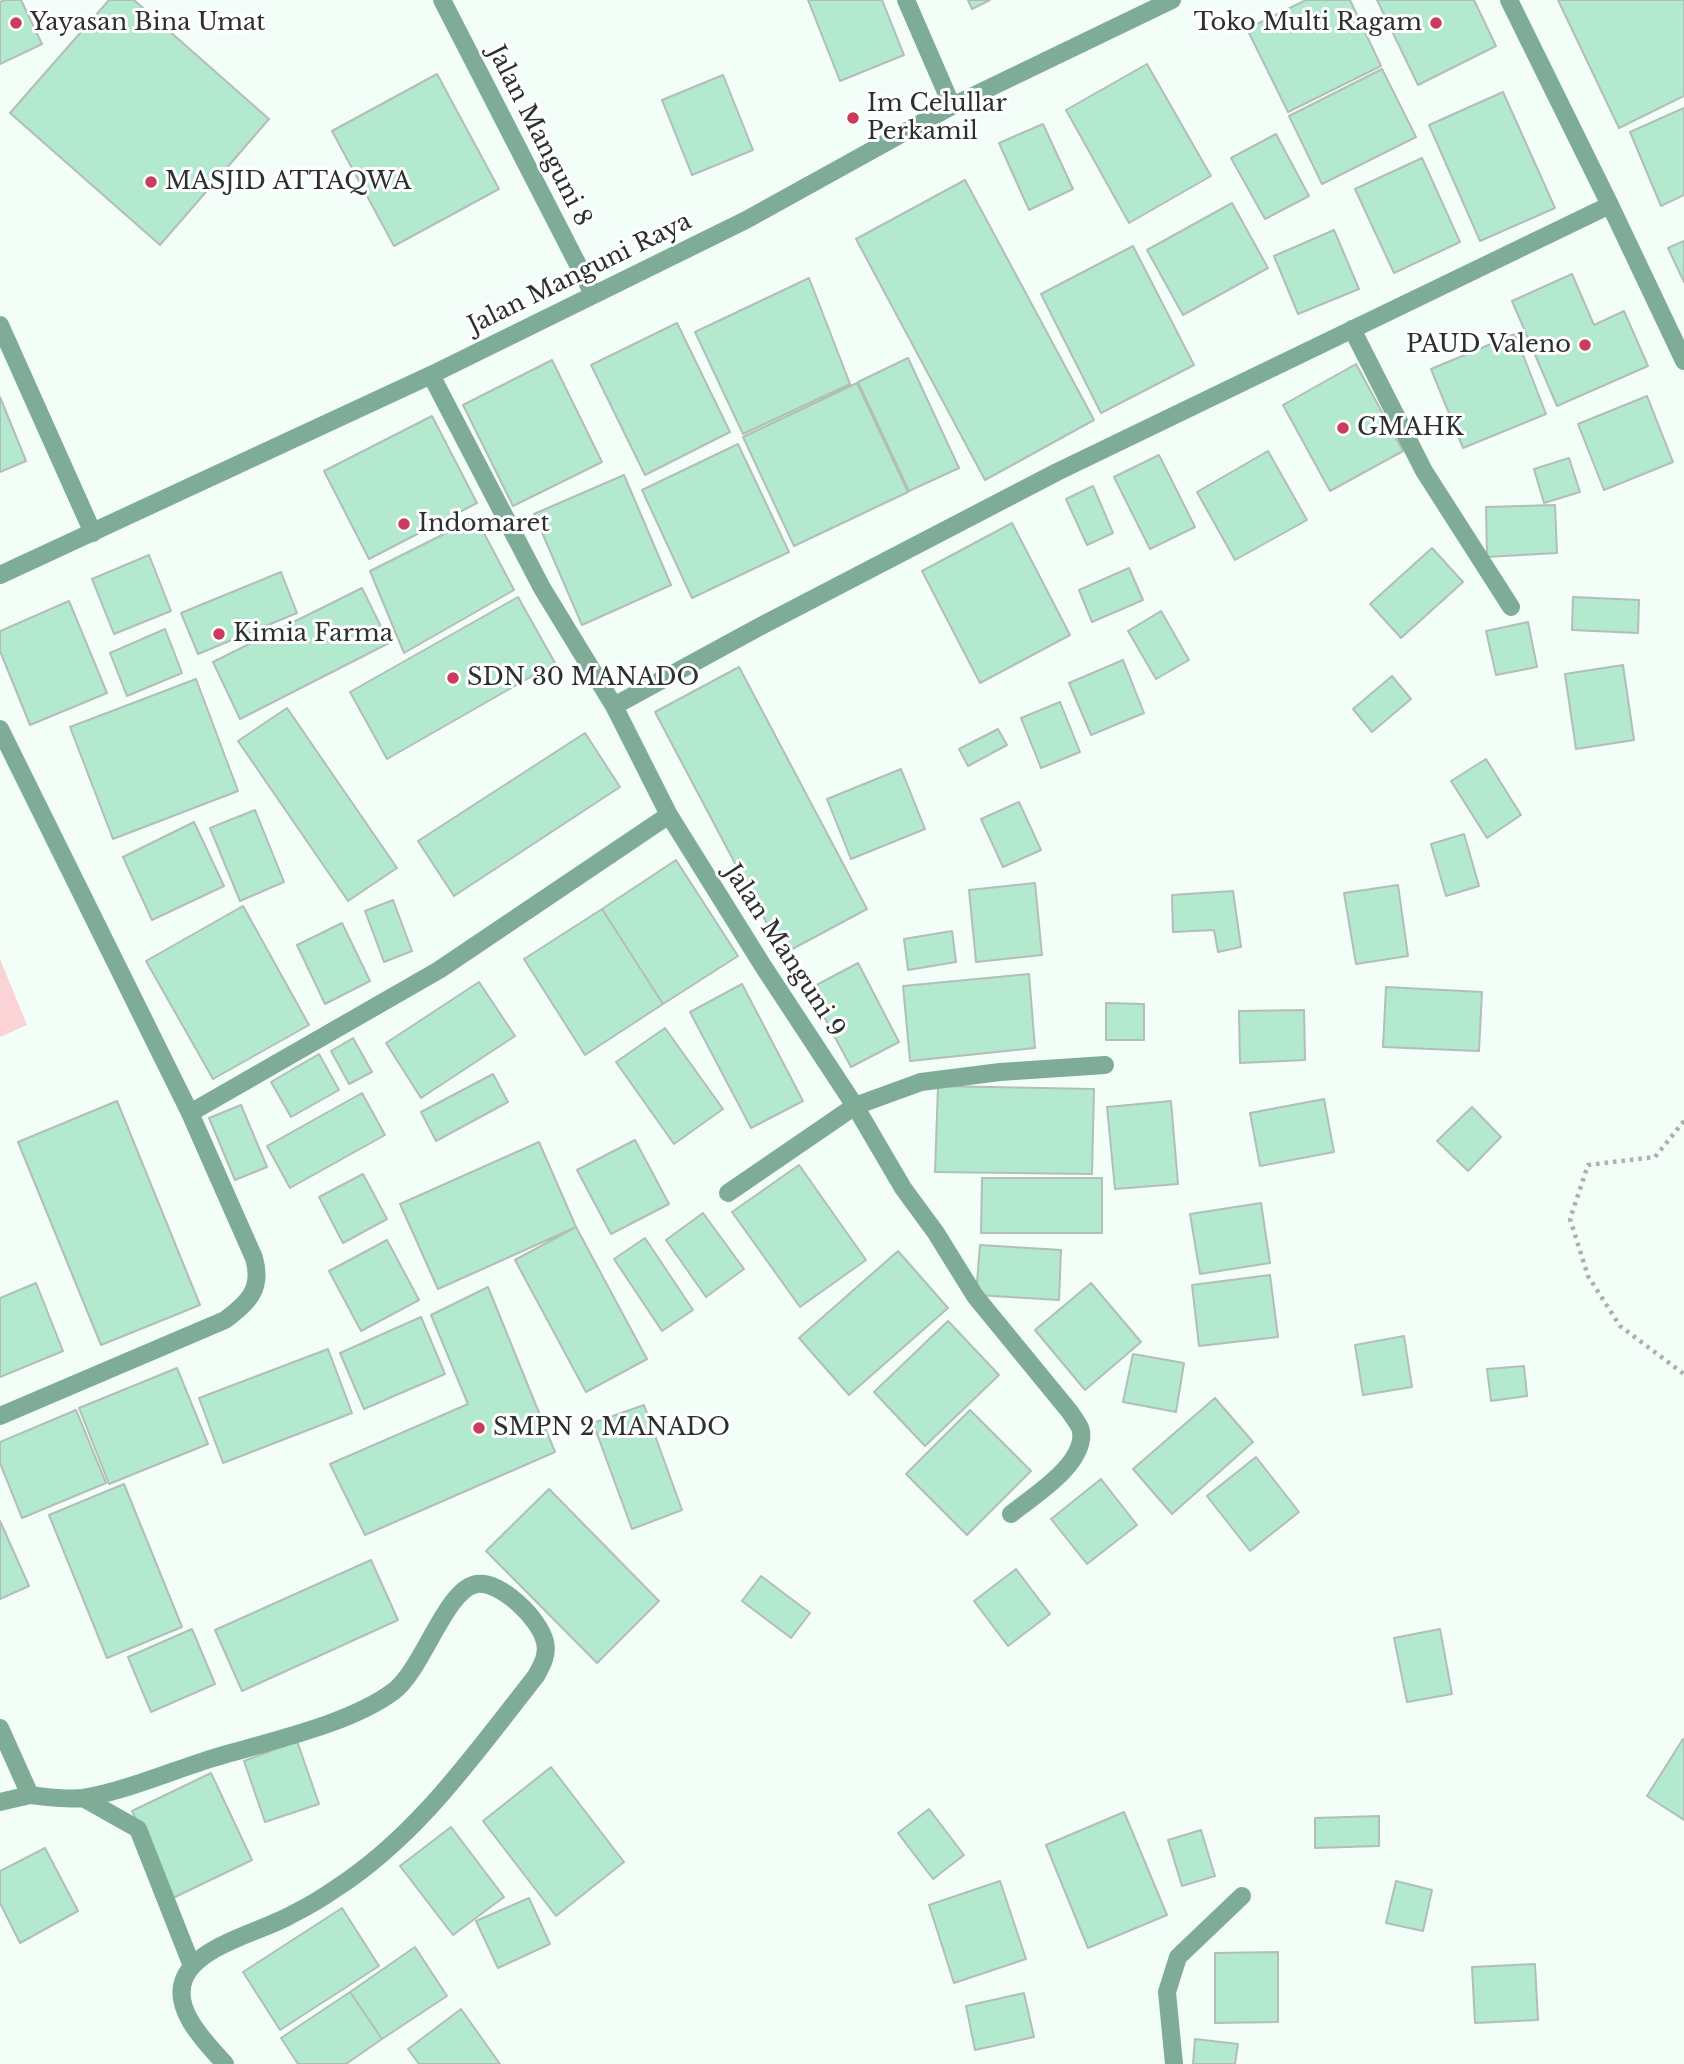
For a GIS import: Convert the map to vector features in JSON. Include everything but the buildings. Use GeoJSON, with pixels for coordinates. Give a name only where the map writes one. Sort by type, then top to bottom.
{"type":"FeatureCollection","features":[{"type":"Feature","properties":{"kind":"street","name":"Jalan Manguni 8"},"geometry":{"type":"LineString","coordinates":[[442,0],[593,294]]}},
{"type":"Feature","properties":{"kind":"street"},"geometry":{"type":"LineString","coordinates":[[906,0],[952,106]]}},
{"type":"Feature","properties":{"kind":"street","name":"Jalan Manguni Raya"},"geometry":{"type":"LineString","coordinates":[[0,575],[431,375],[746,220],[952,106],[1172,0]]}},
{"type":"Feature","properties":{"kind":"street"},"geometry":{"type":"LineString","coordinates":[[1509,0],[1684,361]]}},
{"type":"Feature","properties":{"kind":"street"},"geometry":{"type":"LineString","coordinates":[[614,706],[759,627],[1058,472],[1610,205]]}},
{"type":"Feature","properties":{"kind":"street"},"geometry":{"type":"LineString","coordinates":[[0,325],[93,533]]}},
{"type":"Feature","properties":{"kind":"street"},"geometry":{"type":"LineString","coordinates":[[1352,329],[1424,471],[1511,607]]}},
{"type":"Feature","properties":{"kind":"street","name":"Jalan Manguni 9"},"geometry":{"type":"LineString","coordinates":[[431,375],[541,588],[614,706],[669,815],[763,966],[855,1106],[903,1188],[936,1233],[975,1296],[1070,1412],[1081,1431],[1078,1450],[1065,1470],[1011,1514]]}},
{"type":"Feature","properties":{"kind":"street"},"geometry":{"type":"LineString","coordinates":[[0,729],[190,1113],[258,1272],[255,1287],[245,1306],[225,1321],[0,1416]]}},
{"type":"Feature","properties":{"kind":"street"},"geometry":{"type":"LineString","coordinates":[[190,1113],[439,970],[669,815]]}},
{"type":"Feature","properties":{"kind":"street"},"geometry":{"type":"LineString","coordinates":[[728,1193],[855,1106],[921,1082],[1022,1070],[1105,1065]]}},
{"type":"Feature","properties":{"kind":"street"},"geometry":{"type":"LineString","coordinates":[[0,1802],[30,1795],[83,1798],[321,1726],[382,1698],[404,1681],[461,1590],[475,1584],[492,1584],[539,1624],[546,1651],[545,1660],[536,1676],[446,1790],[386,1851],[337,1888],[298,1911],[214,1950],[191,1966],[184,1979],[184,2007],[195,2031],[225,2064]]}},
{"type":"Feature","properties":{"kind":"street"},"geometry":{"type":"LineString","coordinates":[[0,1728],[30,1795]]}},
{"type":"Feature","properties":{"kind":"street"},"geometry":{"type":"LineString","coordinates":[[83,1798],[138,1829],[191,1966]]}},
{"type":"Feature","properties":{"kind":"street"},"geometry":{"type":"LineString","coordinates":[[1174,2064],[1167,1992],[1178,1957],[1242,1896]]}},
{"type":"Feature","properties":{"kind":"path"},"geometry":{"type":"LineString","coordinates":[[1684,1121],[1655,1157],[1588,1165],[1570,1219],[1588,1276],[1620,1326],[1684,1374]]}},
{"type":"Feature","properties":{"kind":"shaded area"},"geometry":{"type":"Polygon","coordinates":[[[0,959],[27,1025],[0,1037],[0,959]]]}},
{"type":"Feature","properties":{"kind":"place","name":"Yayasan Bina Umat"},"geometry":{"type":"Point","coordinates":[16,23]}},
{"type":"Feature","properties":{"kind":"place","name":"Toko Multi Ragam"},"geometry":{"type":"Point","coordinates":[1436,23]}},
{"type":"Feature","properties":{"kind":"place","name":"Im Celullar Perkamil"},"geometry":{"type":"Point","coordinates":[853,118]}},
{"type":"Feature","properties":{"kind":"place","name":"MASJID ATTAQWA"},"geometry":{"type":"Point","coordinates":[151,182]}},
{"type":"Feature","properties":{"kind":"place","name":"PAUD Valeno"},"geometry":{"type":"Point","coordinates":[1585,345]}},
{"type":"Feature","properties":{"kind":"place","name":"GMAHK"},"geometry":{"type":"Point","coordinates":[1343,428]}},
{"type":"Feature","properties":{"kind":"place","name":"Indomaret"},"geometry":{"type":"Point","coordinates":[404,524]}},
{"type":"Feature","properties":{"kind":"place","name":"Kimia Farma"},"geometry":{"type":"Point","coordinates":[219,634]}},
{"type":"Feature","properties":{"kind":"place","name":"SDN 30 MANADO"},"geometry":{"type":"Point","coordinates":[453,678]}},
{"type":"Feature","properties":{"kind":"place","name":"SMPN 2 MANADO"},"geometry":{"type":"Point","coordinates":[479,1428]}}]}
